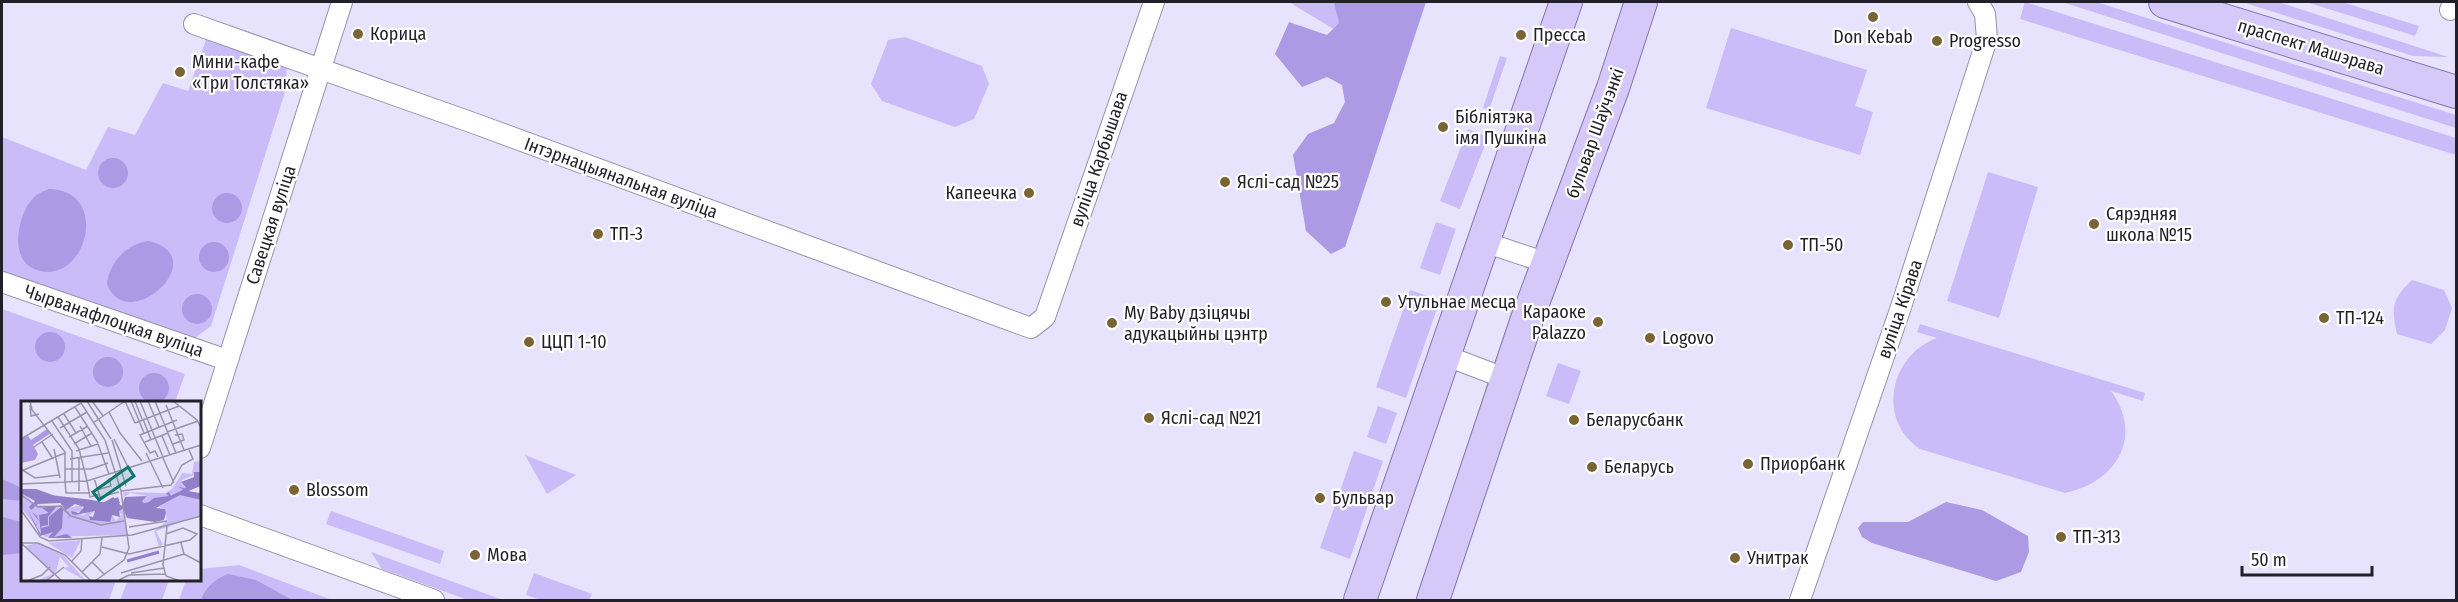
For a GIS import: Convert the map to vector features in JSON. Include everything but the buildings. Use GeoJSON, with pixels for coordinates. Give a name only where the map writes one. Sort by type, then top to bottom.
{"type":"FeatureCollection","features":[{"type":"Feature","properties":{"kind":"main road"},"geometry":{"type":"LineString","coordinates":[[1360,600],[1566,2]]}},
{"type":"Feature","properties":{"kind":"main road","name":"бульвар Шаўчэнкі"},"geometry":{"type":"LineString","coordinates":[[1433,600],[1547,263],[1613,88],[1641,2]]}},
{"type":"Feature","properties":{"kind":"main road","name":"праспект Машэрава"},"geometry":{"type":"LineString","coordinates":[[2165,2],[2457,92]]}},
{"type":"Feature","properties":{"kind":"street","name":"Савецкая вуліца"},"geometry":{"type":"LineString","coordinates":[[201,445],[342,2]]}},
{"type":"Feature","properties":{"kind":"street","name":"вуліца Карбышава"},"geometry":{"type":"LineString","coordinates":[[1045,317],[1154,2]]}},
{"type":"Feature","properties":{"kind":"street","name":"вуліца Кірава"},"geometry":{"type":"LineString","coordinates":[[1800,600],[1901,307],[1987,39],[1981,8]]}},
{"type":"Feature","properties":{"kind":"street","name":"Інтэрнацыянальная вуліца"},"geometry":{"type":"LineString","coordinates":[[194,24],[476,124],[997,317],[1031,328],[1045,317]]}},
{"type":"Feature","properties":{"kind":"street"},"geometry":{"type":"LineString","coordinates":[[1484,242],[1547,263]]}},
{"type":"Feature","properties":{"kind":"street","name":"Чырванафлоцкая вуліца"},"geometry":{"type":"LineString","coordinates":[[2,282],[227,360]]}},
{"type":"Feature","properties":{"kind":"street"},"geometry":{"type":"LineString","coordinates":[[1444,355],[1507,379]]}},
{"type":"Feature","properties":{"kind":"street"},"geometry":{"type":"LineString","coordinates":[[201,515],[434,600]]}},
{"type":"Feature","properties":{"kind":"shaded area"},"geometry":{"type":"Polygon","coordinates":[[[1289,2],[1365,2],[1353,41],[1289,2]]]}},
{"type":"Feature","properties":{"kind":"shaded area"},"geometry":{"type":"Polygon","coordinates":[[[1334,2],[1426,2],[1345,247],[1331,254],[1306,231],[1293,155],[1308,134],[1334,123],[1345,102],[1342,85],[1327,77],[1302,87],[1275,54],[1289,22],[1327,35],[1339,23],[1334,2]]]}},
{"type":"Feature","properties":{"kind":"shaded area"},"geometry":{"type":"Polygon","coordinates":[[[2025,2],[2456,138],[2456,155],[2020,19],[2025,2]]]}},
{"type":"Feature","properties":{"kind":"shaded area"},"geometry":{"type":"Polygon","coordinates":[[[2062,2],[2096,2],[2456,115],[2456,128],[2062,2]]]}},
{"type":"Feature","properties":{"kind":"shaded area"},"geometry":{"type":"Polygon","coordinates":[[[2242,2],[2278,2],[2448,57],[2413,56],[2242,2]]]}},
{"type":"Feature","properties":{"kind":"shaded area"},"geometry":{"type":"Polygon","coordinates":[[[2306,2],[2342,2],[2419,26],[2415,36],[2306,2]]]}},
{"type":"Feature","properties":{"kind":"shaded area"},"geometry":{"type":"Polygon","coordinates":[[[1731,28],[1867,70],[1855,106],[1873,112],[1860,155],[1706,108],[1731,28]]]}},
{"type":"Feature","properties":{"kind":"shaded area"},"geometry":{"type":"Polygon","coordinates":[[[207,37],[287,67],[284,95],[211,326],[195,338],[2,273],[2,137],[86,170],[108,127],[135,135],[163,83],[188,91],[207,37]]]}},
{"type":"Feature","properties":{"kind":"shaded area"},"geometry":{"type":"Polygon","coordinates":[[[905,37],[982,66],[989,84],[974,119],[955,127],[882,101],[871,84],[888,40],[905,37]]]}},
{"type":"Feature","properties":{"kind":"shaded area"},"geometry":{"type":"Polygon","coordinates":[[[1500,56],[1507,58],[1489,110],[1483,108],[1500,56]]]}},
{"type":"Feature","properties":{"kind":"shaded area"},"geometry":{"type":"Polygon","coordinates":[[[1468,129],[1488,137],[1460,209],[1440,201],[1468,129]]]}},
{"type":"Feature","properties":{"kind":"shaded area"},"geometry":{"type":"Polygon","coordinates":[[[113,158],[124,162],[128,173],[124,184],[113,188],[102,184],[98,173],[102,162],[113,158]]]}},
{"type":"Feature","properties":{"kind":"shaded area"},"geometry":{"type":"Polygon","coordinates":[[[1988,172],[2038,187],[1999,318],[1947,301],[1988,172]]]}},
{"type":"Feature","properties":{"kind":"shaded area"},"geometry":{"type":"Polygon","coordinates":[[[49,189],[69,194],[81,205],[86,221],[84,238],[77,254],[66,266],[50,272],[32,268],[25,262],[21,255],[18,236],[22,217],[30,202],[38,194],[49,189]]]}},
{"type":"Feature","properties":{"kind":"shaded area"},"geometry":{"type":"Polygon","coordinates":[[[227,193],[238,197],[242,208],[238,219],[227,223],[216,219],[212,208],[216,197],[227,193]]]}},
{"type":"Feature","properties":{"kind":"shaded area"},"geometry":{"type":"Polygon","coordinates":[[[1436,222],[1456,229],[1440,275],[1420,268],[1436,222]]]}},
{"type":"Feature","properties":{"kind":"shaded area"},"geometry":{"type":"Polygon","coordinates":[[[149,241],[167,250],[173,262],[170,276],[160,288],[146,298],[131,302],[117,298],[107,284],[111,268],[121,255],[134,245],[149,241]]]}},
{"type":"Feature","properties":{"kind":"shaded area"},"geometry":{"type":"Polygon","coordinates":[[[214,242],[225,246],[229,257],[225,268],[214,272],[203,268],[199,257],[203,246],[214,242]]]}},
{"type":"Feature","properties":{"kind":"shaded area"},"geometry":{"type":"Polygon","coordinates":[[[2412,280],[2444,290],[2452,308],[2445,330],[2431,344],[2397,334],[2394,317],[2395,304],[2400,293],[2412,280]]]}},
{"type":"Feature","properties":{"kind":"shaded area"},"geometry":{"type":"Polygon","coordinates":[[[1410,290],[1440,300],[1406,398],[1376,387],[1410,290]]]}},
{"type":"Feature","properties":{"kind":"shaded area"},"geometry":{"type":"Polygon","coordinates":[[[197,294],[208,298],[212,309],[208,320],[197,324],[186,320],[182,309],[186,298],[197,294]]]}},
{"type":"Feature","properties":{"kind":"shaded area"},"geometry":{"type":"Polygon","coordinates":[[[2,309],[185,374],[175,401],[21,401],[21,581],[116,581],[109,600],[2,600],[2,309]]]}},
{"type":"Feature","properties":{"kind":"shaded area"},"geometry":{"type":"Polygon","coordinates":[[[1920,324],[2145,393],[2143,401],[2111,391],[2121,408],[2125,424],[2125,440],[2120,455],[2111,468],[2099,479],[2065,493],[1920,449],[1906,437],[1897,422],[1894,389],[1899,373],[1908,358],[1921,346],[1937,338],[1917,332],[1920,324]]]}},
{"type":"Feature","properties":{"kind":"shaded area"},"geometry":{"type":"Polygon","coordinates":[[[50,332],[61,336],[65,347],[61,358],[50,362],[39,358],[35,347],[39,336],[50,332]]]}},
{"type":"Feature","properties":{"kind":"shaded area"},"geometry":{"type":"Polygon","coordinates":[[[108,357],[119,361],[123,372],[119,383],[108,387],[97,383],[93,372],[97,361],[108,357]]]}},
{"type":"Feature","properties":{"kind":"shaded area"},"geometry":{"type":"Polygon","coordinates":[[[1558,363],[1581,371],[1569,404],[1546,396],[1558,363]]]}},
{"type":"Feature","properties":{"kind":"shaded area"},"geometry":{"type":"Polygon","coordinates":[[[148,374],[160,374],[168,382],[168,394],[162,401],[146,401],[140,394],[140,382],[148,374]]]}},
{"type":"Feature","properties":{"kind":"shaded area"},"geometry":{"type":"Polygon","coordinates":[[[1378,406],[1397,413],[1386,444],[1367,437],[1378,406]]]}},
{"type":"Feature","properties":{"kind":"shaded area"},"geometry":{"type":"Polygon","coordinates":[[[1354,451],[1383,461],[1350,559],[1320,548],[1354,451]]]}},
{"type":"Feature","properties":{"kind":"shaded area"},"geometry":{"type":"Polygon","coordinates":[[[525,455],[576,475],[547,494],[525,455]]]}},
{"type":"Feature","properties":{"kind":"shaded area"},"geometry":{"type":"Polygon","coordinates":[[[2,479],[21,488],[21,501],[2,499],[2,479]]]}},
{"type":"Feature","properties":{"kind":"shaded area"},"geometry":{"type":"Polygon","coordinates":[[[1946,502],[1982,510],[2028,536],[2029,552],[2021,572],[1996,581],[1872,543],[1862,537],[1858,528],[1863,522],[1908,522],[1946,502]]]}},
{"type":"Feature","properties":{"kind":"shaded area"},"geometry":{"type":"Polygon","coordinates":[[[331,511],[444,551],[440,564],[326,524],[331,511]]]}},
{"type":"Feature","properties":{"kind":"shaded area"},"geometry":{"type":"Polygon","coordinates":[[[2,517],[21,522],[21,553],[2,555],[2,517]]]}},
{"type":"Feature","properties":{"kind":"shaded area"},"geometry":{"type":"Polygon","coordinates":[[[371,552],[503,600],[468,600],[382,569],[371,552]]]}},
{"type":"Feature","properties":{"kind":"shaded area"},"geometry":{"type":"Polygon","coordinates":[[[239,565],[332,600],[179,600],[186,581],[201,581],[201,569],[239,565]]]}},
{"type":"Feature","properties":{"kind":"shaded area"},"geometry":{"type":"Polygon","coordinates":[[[534,573],[592,594],[589,600],[541,600],[526,595],[534,573]]]}},
{"type":"Feature","properties":{"kind":"shaded area"},"geometry":{"type":"Polygon","coordinates":[[[228,574],[256,580],[292,600],[201,600],[211,584],[228,574]]]}},
{"type":"Feature","properties":{"kind":"shaded area"},"geometry":{"type":"Polygon","coordinates":[[[128,581],[169,581],[162,600],[120,600],[128,581]]]}},
{"type":"Feature","properties":{"kind":"place","name":"Don Kebab"},"geometry":{"type":"Point","coordinates":[1873,17]}},
{"type":"Feature","properties":{"kind":"place","name":"Корица"},"geometry":{"type":"Point","coordinates":[358,34]}},
{"type":"Feature","properties":{"kind":"place","name":"Пресса"},"geometry":{"type":"Point","coordinates":[1521,35]}},
{"type":"Feature","properties":{"kind":"place","name":"Progresso"},"geometry":{"type":"Point","coordinates":[1937,41]}},
{"type":"Feature","properties":{"kind":"place","name":"Мини-кафе «Три Толстяка»"},"geometry":{"type":"Point","coordinates":[180,72]}},
{"type":"Feature","properties":{"kind":"place","name":"Бібліятэка імя Пушкіна"},"geometry":{"type":"Point","coordinates":[1443,127]}},
{"type":"Feature","properties":{"kind":"place","name":"Яслі-сад №25"},"geometry":{"type":"Point","coordinates":[1225,182]}},
{"type":"Feature","properties":{"kind":"place","name":"Капеечка"},"geometry":{"type":"Point","coordinates":[1029,193]}},
{"type":"Feature","properties":{"kind":"place","name":"Сярэдняя школа №15"},"geometry":{"type":"Point","coordinates":[2094,224]}},
{"type":"Feature","properties":{"kind":"place","name":"ТП-3"},"geometry":{"type":"Point","coordinates":[598,234]}},
{"type":"Feature","properties":{"kind":"place","name":"ТП-50"},"geometry":{"type":"Point","coordinates":[1788,245]}},
{"type":"Feature","properties":{"kind":"place","name":"Утульнае месца"},"geometry":{"type":"Point","coordinates":[1386,302]}},
{"type":"Feature","properties":{"kind":"place","name":"ТП-124"},"geometry":{"type":"Point","coordinates":[2324,318]}},
{"type":"Feature","properties":{"kind":"place","name":"Караоке Palazzo"},"geometry":{"type":"Point","coordinates":[1598,322]}},
{"type":"Feature","properties":{"kind":"place","name":"My Baby дзіцячы адукацыйны цэнтр"},"geometry":{"type":"Point","coordinates":[1112,323]}},
{"type":"Feature","properties":{"kind":"place","name":"Logovo"},"geometry":{"type":"Point","coordinates":[1650,338]}},
{"type":"Feature","properties":{"kind":"place","name":"ЦЦП 1-10"},"geometry":{"type":"Point","coordinates":[529,342]}},
{"type":"Feature","properties":{"kind":"place","name":"Яслі-сад №21"},"geometry":{"type":"Point","coordinates":[1149,418]}},
{"type":"Feature","properties":{"kind":"place","name":"Беларусбанк"},"geometry":{"type":"Point","coordinates":[1574,420]}},
{"type":"Feature","properties":{"kind":"place","name":"Приорбанк"},"geometry":{"type":"Point","coordinates":[1748,464]}},
{"type":"Feature","properties":{"kind":"place","name":"Беларусь"},"geometry":{"type":"Point","coordinates":[1592,467]}},
{"type":"Feature","properties":{"kind":"place","name":"Blossom"},"geometry":{"type":"Point","coordinates":[294,490]}},
{"type":"Feature","properties":{"kind":"place","name":"Бульвар"},"geometry":{"type":"Point","coordinates":[1320,498]}},
{"type":"Feature","properties":{"kind":"place","name":"ТП-313"},"geometry":{"type":"Point","coordinates":[2061,537]}},
{"type":"Feature","properties":{"kind":"place","name":"Мова"},"geometry":{"type":"Point","coordinates":[475,555]}},
{"type":"Feature","properties":{"kind":"place","name":"Унитрак"},"geometry":{"type":"Point","coordinates":[1735,558]}}]}
